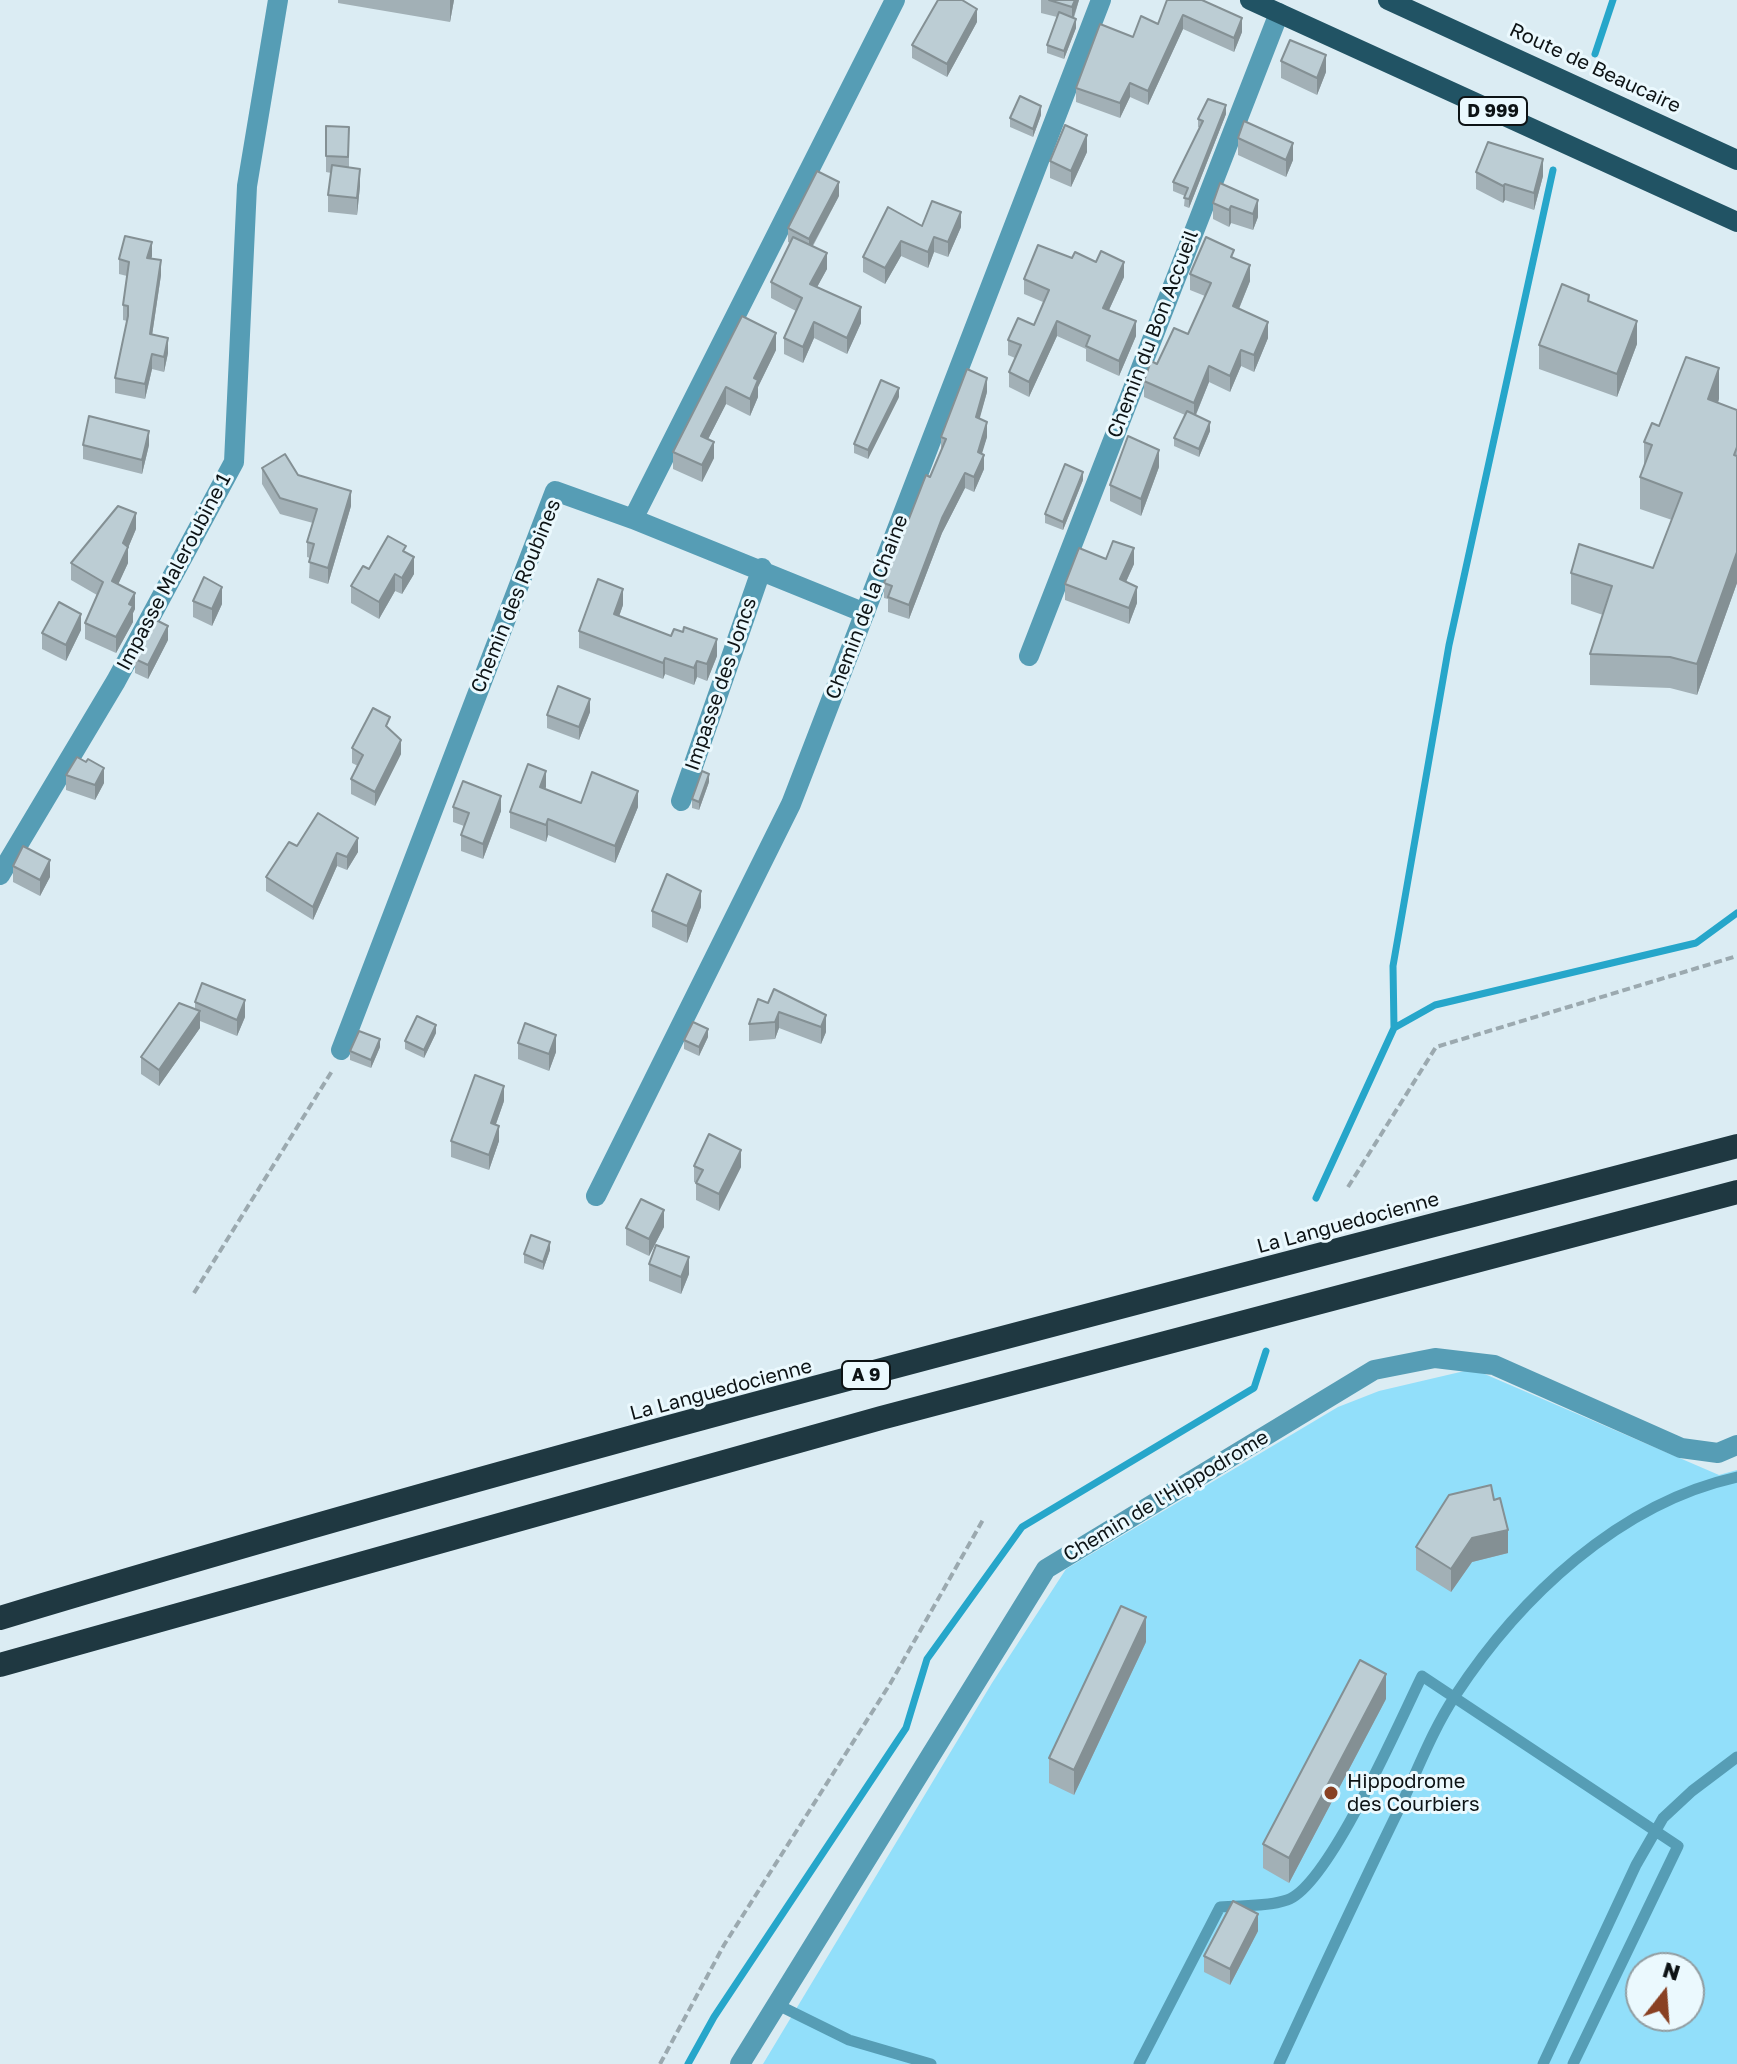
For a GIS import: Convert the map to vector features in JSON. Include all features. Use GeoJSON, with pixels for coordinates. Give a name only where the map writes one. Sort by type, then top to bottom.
{"type":"FeatureCollection","features":[{"type":"Feature","properties":{"kind":"highway","name":"La Languedocienne"},"geometry":{"type":"LineString","coordinates":[[0,1618],[152,1572],[906,1364],[1737,1146]]}},
{"type":"Feature","properties":{"kind":"highway","name":"A 9"},"geometry":{"type":"LineString","coordinates":[[0,1665],[881,1418],[1737,1192]]}},
{"type":"Feature","properties":{"kind":"main road","name":"D 999"},"geometry":{"type":"LineString","coordinates":[[1250,0],[1737,222]]}},
{"type":"Feature","properties":{"kind":"main road","name":"Route de Beaucaire"},"geometry":{"type":"LineString","coordinates":[[1388,0],[1737,160]]}},
{"type":"Feature","properties":{"kind":"street","name":"Impasse Maleroubine 1"},"geometry":{"type":"LineString","coordinates":[[0,875],[116,681],[234,462],[247,186],[278,0]]}},
{"type":"Feature","properties":{"kind":"street"},"geometry":{"type":"LineString","coordinates":[[865,613],[762,568],[633,519],[895,0]]}},
{"type":"Feature","properties":{"kind":"street","name":"Chemin de la Chaine"},"geometry":{"type":"LineString","coordinates":[[596,1196],[791,804],[1101,0]]}},
{"type":"Feature","properties":{"kind":"street","name":"Chemin du Bon Accueil"},"geometry":{"type":"LineString","coordinates":[[1029,656],[1279,13]]}},
{"type":"Feature","properties":{"kind":"street","name":"Chemin des Roubines"},"geometry":{"type":"LineString","coordinates":[[341,1050],[555,491],[633,519]]}},
{"type":"Feature","properties":{"kind":"street","name":"Impasse des Joncs"},"geometry":{"type":"LineString","coordinates":[[681,801],[762,568]]}},
{"type":"Feature","properties":{"kind":"street","name":"Chemin de l'Hippodrome"},"geometry":{"type":"LineString","coordinates":[[740,2064],[1046,1569],[1374,1370],[1435,1358],[1494,1365],[1681,1448],[1718,1453],[1737,1445]]}},
{"type":"Feature","properties":{"kind":"lane"},"geometry":{"type":"LineString","coordinates":[[1279,2064],[1454,1697],[1490,1647],[1557,1573],[1644,1513],[1713,1482],[1737,1477]]}},
{"type":"Feature","properties":{"kind":"lane"},"geometry":{"type":"LineString","coordinates":[[1139,2064],[1220,1907],[1288,1900],[1309,1886],[1335,1848],[1422,1676],[1678,1846],[1573,2064]]}},
{"type":"Feature","properties":{"kind":"lane"},"geometry":{"type":"LineString","coordinates":[[1543,2064],[1655,1831],[1692,1791],[1737,1757]]}},
{"type":"Feature","properties":{"kind":"lane"},"geometry":{"type":"LineString","coordinates":[[776,2004],[849,2040],[931,2064]]}},
{"type":"Feature","properties":{"kind":"path"},"geometry":{"type":"LineString","coordinates":[[1348,1187],[1436,1047],[1737,956]]}},
{"type":"Feature","properties":{"kind":"path"},"geometry":{"type":"LineString","coordinates":[[194,1293],[328,1081],[341,1050]]}},
{"type":"Feature","properties":{"kind":"path"},"geometry":{"type":"LineString","coordinates":[[660,2064],[724,1945],[890,1684],[984,1518]]}},
{"type":"Feature","properties":{"kind":"shaded area","name":"Hippodrome des Courbiers"},"geometry":{"type":"Polygon","coordinates":[[[1473,1369],[1719,1475],[1737,1470],[1737,2064],[763,2064],[992,1683],[1066,1569],[1338,1407],[1379,1391],[1473,1369]]]}},
{"type":"Feature","properties":{"kind":"building"},"geometry":{"type":"Polygon","coordinates":[[[938,0],[962,0],[977,9],[947,64],[912,45],[938,0]]]}},
{"type":"Feature","properties":{"kind":"building"},"geometry":{"type":"Polygon","coordinates":[[[1049,0],[1075,0],[1072,7],[1049,0]]]}},
{"type":"Feature","properties":{"kind":"building"},"geometry":{"type":"Polygon","coordinates":[[[1167,0],[1202,0],[1242,18],[1234,38],[1183,15],[1148,91],[1130,83],[1120,103],[1076,88],[1100,24],[1133,37],[1141,16],[1158,24],[1167,0]]]}},
{"type":"Feature","properties":{"kind":"building"},"geometry":{"type":"Polygon","coordinates":[[[1059,12],[1076,19],[1064,51],[1047,45],[1059,12]]]}},
{"type":"Feature","properties":{"kind":"building"},"geometry":{"type":"Polygon","coordinates":[[[1290,40],[1326,55],[1317,78],[1281,61],[1290,40]]]}},
{"type":"Feature","properties":{"kind":"building"},"geometry":{"type":"Polygon","coordinates":[[[1020,96],[1041,106],[1033,129],[1010,118],[1020,96]]]}},
{"type":"Feature","properties":{"kind":"building"},"geometry":{"type":"Polygon","coordinates":[[[1208,99],[1226,105],[1189,199],[1184,198],[1188,188],[1173,182],[1203,121],[1198,119],[1208,99]]]}},
{"type":"Feature","properties":{"kind":"building"},"geometry":{"type":"Polygon","coordinates":[[[1244,121],[1293,143],[1286,160],[1238,138],[1244,121]]]}},
{"type":"Feature","properties":{"kind":"building"},"geometry":{"type":"Polygon","coordinates":[[[1065,125],[1087,135],[1071,171],[1050,161],[1065,125]]]}},
{"type":"Feature","properties":{"kind":"building"},"geometry":{"type":"Polygon","coordinates":[[[326,126],[349,127],[348,157],[326,156],[326,126]]]}},
{"type":"Feature","properties":{"kind":"building"},"geometry":{"type":"Polygon","coordinates":[[[1488,142],[1543,159],[1534,193],[1503,186],[1476,172],[1488,142]]]}},
{"type":"Feature","properties":{"kind":"building"},"geometry":{"type":"Polygon","coordinates":[[[332,165],[360,169],[357,198],[328,195],[332,165]]]}},
{"type":"Feature","properties":{"kind":"building"},"geometry":{"type":"Polygon","coordinates":[[[817,171],[839,182],[809,239],[788,228],[817,171]]]}},
{"type":"Feature","properties":{"kind":"building"},"geometry":{"type":"Polygon","coordinates":[[[1220,183],[1258,200],[1253,214],[1231,206],[1229,210],[1213,203],[1220,183]]]}},
{"type":"Feature","properties":{"kind":"building"},"geometry":{"type":"Polygon","coordinates":[[[932,201],[961,212],[948,242],[934,237],[928,252],[901,241],[885,268],[863,257],[888,207],[922,226],[932,201]]]}},
{"type":"Feature","properties":{"kind":"building"},"geometry":{"type":"Polygon","coordinates":[[[125,236],[152,242],[147,258],[161,260],[150,334],[168,338],[164,357],[152,354],[145,384],[115,378],[128,316],[128,306],[123,305],[129,262],[119,259],[125,236]]]}},
{"type":"Feature","properties":{"kind":"building"},"geometry":{"type":"Polygon","coordinates":[[[793,237],[827,253],[810,284],[861,307],[847,338],[814,322],[803,347],[784,338],[802,298],[771,282],[793,237]]]}},
{"type":"Feature","properties":{"kind":"building"},"geometry":{"type":"Polygon","coordinates":[[[1206,237],[1234,250],[1231,257],[1250,265],[1233,306],[1268,322],[1254,355],[1241,350],[1230,376],[1209,366],[1194,403],[1144,381],[1151,361],[1157,364],[1174,328],[1188,334],[1211,283],[1190,274],[1206,237]]]}},
{"type":"Feature","properties":{"kind":"building"},"geometry":{"type":"Polygon","coordinates":[[[1038,245],[1072,258],[1075,252],[1096,262],[1101,251],[1124,262],[1103,308],[1136,321],[1119,361],[1086,346],[1090,336],[1057,321],[1029,382],[1009,372],[1021,345],[1008,340],[1018,318],[1034,325],[1049,290],[1024,279],[1038,245]]]}},
{"type":"Feature","properties":{"kind":"building"},"geometry":{"type":"Polygon","coordinates":[[[1562,284],[1589,295],[1588,301],[1637,321],[1617,374],[1539,345],[1562,284]]]}},
{"type":"Feature","properties":{"kind":"building"},"geometry":{"type":"Polygon","coordinates":[[[742,316],[776,333],[754,378],[758,380],[750,399],[726,387],[701,436],[714,442],[702,465],[673,452],[742,316]]]}},
{"type":"Feature","properties":{"kind":"building"},"geometry":{"type":"Polygon","coordinates":[[[1686,357],[1719,368],[1708,399],[1737,410],[1737,447],[1734,455],[1737,456],[1737,552],[1697,664],[1670,657],[1590,654],[1612,586],[1571,573],[1579,544],[1653,568],[1682,493],[1640,477],[1652,445],[1644,442],[1652,423],[1659,426],[1686,357]]]}},
{"type":"Feature","properties":{"kind":"building"},"geometry":{"type":"Polygon","coordinates":[[[967,369],[987,378],[976,417],[987,422],[978,452],[984,455],[974,477],[965,473],[942,518],[909,605],[888,597],[892,586],[884,583],[926,475],[930,477],[946,439],[941,437],[967,369]]]}},
{"type":"Feature","properties":{"kind":"building"},"geometry":{"type":"Polygon","coordinates":[[[881,380],[899,388],[868,450],[854,444],[881,380]]]}},
{"type":"Feature","properties":{"kind":"building"},"geometry":{"type":"Polygon","coordinates":[[[1187,411],[1210,422],[1199,449],[1174,438],[1187,411]]]}},
{"type":"Feature","properties":{"kind":"building"},"geometry":{"type":"Polygon","coordinates":[[[89,416],[149,431],[142,460],[83,445],[89,416]]]}},
{"type":"Feature","properties":{"kind":"building"},"geometry":{"type":"Polygon","coordinates":[[[1128,436],[1159,450],[1141,499],[1110,485],[1128,436]]]}},
{"type":"Feature","properties":{"kind":"building"},"geometry":{"type":"Polygon","coordinates":[[[285,454],[298,475],[351,491],[328,568],[309,562],[314,544],[307,542],[317,509],[280,498],[262,468],[285,454]]]}},
{"type":"Feature","properties":{"kind":"building"},"geometry":{"type":"Polygon","coordinates":[[[1065,464],[1083,472],[1063,522],[1045,514],[1065,464]]]}},
{"type":"Feature","properties":{"kind":"building"},"geometry":{"type":"Polygon","coordinates":[[[118,506],[136,513],[123,543],[128,547],[112,581],[135,593],[129,604],[133,606],[116,637],[85,623],[103,582],[71,563],[118,506]]]}},
{"type":"Feature","properties":{"kind":"building"},"geometry":{"type":"Polygon","coordinates":[[[388,536],[406,546],[403,551],[414,557],[402,578],[395,574],[379,602],[351,586],[363,566],[369,569],[388,536]]]}},
{"type":"Feature","properties":{"kind":"building"},"geometry":{"type":"Polygon","coordinates":[[[1113,541],[1134,548],[1120,579],[1137,587],[1129,608],[1065,584],[1079,548],[1106,559],[1113,541]]]}},
{"type":"Feature","properties":{"kind":"building"},"geometry":{"type":"Polygon","coordinates":[[[204,577],[222,587],[212,609],[193,601],[204,577]]]}},
{"type":"Feature","properties":{"kind":"building"},"geometry":{"type":"Polygon","coordinates":[[[598,579],[623,589],[614,614],[671,636],[674,629],[683,632],[684,627],[717,639],[707,664],[697,661],[694,668],[665,658],[663,663],[579,631],[598,579]]]}},
{"type":"Feature","properties":{"kind":"building"},"geometry":{"type":"Polygon","coordinates":[[[59,602],[81,614],[66,645],[42,633],[59,602]]]}},
{"type":"Feature","properties":{"kind":"building"},"geometry":{"type":"Polygon","coordinates":[[[156,620],[168,626],[148,665],[135,659],[156,620]]]}},
{"type":"Feature","properties":{"kind":"building"},"geometry":{"type":"Polygon","coordinates":[[[558,686],[590,699],[579,727],[547,715],[558,686]]]}},
{"type":"Feature","properties":{"kind":"building"},"geometry":{"type":"Polygon","coordinates":[[[373,708],[390,717],[386,726],[401,740],[375,792],[351,779],[363,755],[352,748],[373,708]]]}},
{"type":"Feature","properties":{"kind":"building"},"geometry":{"type":"Polygon","coordinates":[[[77,757],[104,768],[95,785],[66,775],[77,757]]]}},
{"type":"Feature","properties":{"kind":"building"},"geometry":{"type":"Polygon","coordinates":[[[528,764],[546,771],[540,787],[581,803],[592,772],[638,791],[615,846],[548,819],[546,825],[510,812],[528,764]]]}},
{"type":"Feature","properties":{"kind":"building"},"geometry":{"type":"Polygon","coordinates":[[[702,771],[709,774],[699,802],[692,799],[702,771]]]}},
{"type":"Feature","properties":{"kind":"building"},"geometry":{"type":"Polygon","coordinates":[[[463,781],[501,796],[483,844],[461,835],[469,813],[453,807],[463,781]]]}},
{"type":"Feature","properties":{"kind":"building"},"geometry":{"type":"Polygon","coordinates":[[[318,813],[358,838],[347,857],[337,853],[313,907],[266,877],[289,842],[297,846],[318,813]]]}},
{"type":"Feature","properties":{"kind":"building"},"geometry":{"type":"Polygon","coordinates":[[[23,846],[50,860],[40,880],[13,866],[23,846]]]}},
{"type":"Feature","properties":{"kind":"building"},"geometry":{"type":"Polygon","coordinates":[[[667,874],[701,891],[687,926],[652,911],[667,874]]]}},
{"type":"Feature","properties":{"kind":"building"},"geometry":{"type":"Polygon","coordinates":[[[202,983],[245,1000],[237,1020],[195,1002],[202,983]]]}},
{"type":"Feature","properties":{"kind":"building"},"geometry":{"type":"Polygon","coordinates":[[[774,989],[826,1015],[821,1027],[779,1012],[775,1022],[749,1024],[758,999],[768,1003],[774,989]]]}},
{"type":"Feature","properties":{"kind":"building"},"geometry":{"type":"Polygon","coordinates":[[[179,1003],[200,1011],[159,1070],[141,1057],[179,1003]]]}},
{"type":"Feature","properties":{"kind":"building"},"geometry":{"type":"Polygon","coordinates":[[[417,1016],[436,1025],[424,1050],[405,1041],[417,1016]]]}},
{"type":"Feature","properties":{"kind":"building"},"geometry":{"type":"Polygon","coordinates":[[[693,1022],[708,1029],[699,1047],[684,1040],[693,1022]]]}},
{"type":"Feature","properties":{"kind":"building"},"geometry":{"type":"Polygon","coordinates":[[[525,1023],[556,1035],[549,1054],[518,1043],[525,1023]]]}},
{"type":"Feature","properties":{"kind":"building"},"geometry":{"type":"Polygon","coordinates":[[[359,1031],[380,1039],[371,1060],[350,1051],[359,1031]]]}},
{"type":"Feature","properties":{"kind":"building"},"geometry":{"type":"Polygon","coordinates":[[[475,1075],[504,1086],[491,1123],[499,1126],[489,1155],[451,1141],[475,1075]]]}},
{"type":"Feature","properties":{"kind":"building"},"geometry":{"type":"Polygon","coordinates":[[[709,1134],[741,1150],[719,1194],[696,1183],[703,1170],[694,1166],[709,1134]]]}},
{"type":"Feature","properties":{"kind":"building"},"geometry":{"type":"Polygon","coordinates":[[[641,1199],[664,1210],[649,1239],[626,1228],[641,1199]]]}},
{"type":"Feature","properties":{"kind":"building"},"geometry":{"type":"Polygon","coordinates":[[[531,1235],[550,1242],[543,1262],[524,1254],[531,1235]]]}},
{"type":"Feature","properties":{"kind":"building"},"geometry":{"type":"Polygon","coordinates":[[[656,1245],[689,1257],[681,1277],[649,1264],[656,1245]]]}},
{"type":"Feature","properties":{"kind":"building"},"geometry":{"type":"Polygon","coordinates":[[[1491,1485],[1494,1500],[1500,1498],[1508,1530],[1472,1538],[1451,1569],[1416,1547],[1449,1495],[1491,1485]]]}},
{"type":"Feature","properties":{"kind":"building"},"geometry":{"type":"Polygon","coordinates":[[[1121,1606],[1146,1617],[1074,1770],[1049,1758],[1121,1606]]]}},
{"type":"Feature","properties":{"kind":"building"},"geometry":{"type":"Polygon","coordinates":[[[1360,1660],[1386,1674],[1289,1858],[1263,1844],[1360,1660]]]}},
{"type":"Feature","properties":{"kind":"building"},"geometry":{"type":"Polygon","coordinates":[[[1233,1901],[1258,1914],[1230,1969],[1204,1956],[1233,1901]]]}},
{"type":"Feature","properties":{"kind":"waterway"},"geometry":{"type":"LineString","coordinates":[[1595,54],[1613,0]]}},
{"type":"Feature","properties":{"kind":"waterway"},"geometry":{"type":"LineString","coordinates":[[1394,1028],[1393,966],[1449,645],[1553,170]]}},
{"type":"Feature","properties":{"kind":"waterway"},"geometry":{"type":"LineString","coordinates":[[1316,1198],[1394,1028],[1435,1005],[1696,943],[1737,913]]}},
{"type":"Feature","properties":{"kind":"waterway"},"geometry":{"type":"LineString","coordinates":[[688,2064],[714,2017],[906,1728],[927,1659],[1022,1527],[1254,1388],[1266,1351]]}},
{"type":"Feature","properties":{"kind":"place","name":"Hippodrome des Courbiers"},"geometry":{"type":"Point","coordinates":[1331,1793]}}]}
